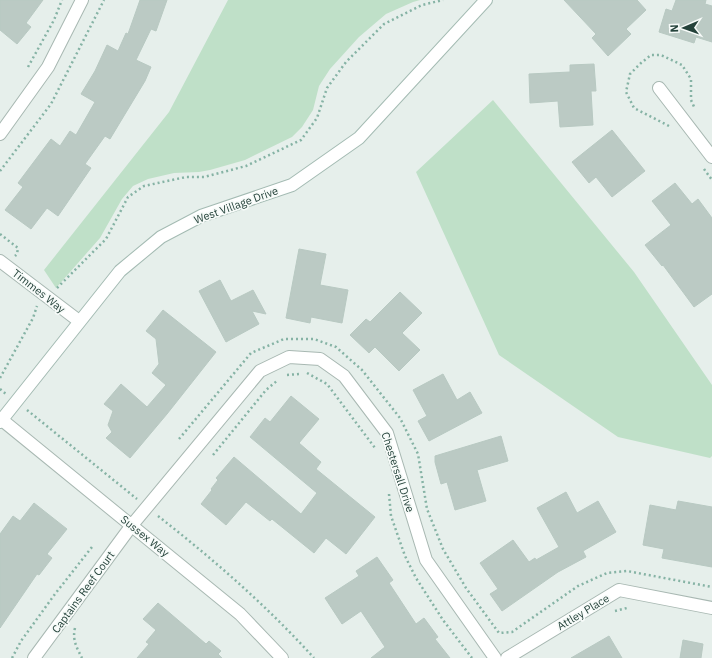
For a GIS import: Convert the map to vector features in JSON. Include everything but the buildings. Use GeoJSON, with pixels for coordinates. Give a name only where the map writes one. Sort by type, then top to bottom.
{"type":"FeatureCollection","features":[{"type":"Feature","properties":{"kind":"street"},"geometry":{"type":"LineString","coordinates":[[0,134],[48,68],[82,0]]}},
{"type":"Feature","properties":{"kind":"street","name":"West Village Drive"},"geometry":{"type":"LineString","coordinates":[[1,421],[120,271],[161,237],[201,216],[292,185],[359,138],[486,0]]}},
{"type":"Feature","properties":{"kind":"street"},"geometry":{"type":"LineString","coordinates":[[659,88],[712,157]]}},
{"type":"Feature","properties":{"kind":"street","name":"Timmes Way"},"geometry":{"type":"LineString","coordinates":[[0,261],[79,321]]}},
{"type":"Feature","properties":{"kind":"street","name":"Chestersall Drive"},"geometry":{"type":"LineString","coordinates":[[132,525],[260,371],[289,357],[320,359],[344,376],[387,433],[426,560],[495,658]]}},
{"type":"Feature","properties":{"kind":"street","name":"Sussex Way"},"geometry":{"type":"LineString","coordinates":[[1,421],[132,525],[240,614],[282,658]]}},
{"type":"Feature","properties":{"kind":"street","name":"Captains Reef Court"},"geometry":{"type":"LineString","coordinates":[[34,658],[132,525]]}},
{"type":"Feature","properties":{"kind":"street","name":"Attley Place"},"geometry":{"type":"LineString","coordinates":[[507,658],[619,590],[712,608]]}},
{"type":"Feature","properties":{"kind":"path"},"geometry":{"type":"LineString","coordinates":[[26,72],[54,20],[62,0]]}},
{"type":"Feature","properties":{"kind":"path"},"geometry":{"type":"LineString","coordinates":[[0,171],[51,104],[104,0]]}},
{"type":"Feature","properties":{"kind":"path"},"geometry":{"type":"LineString","coordinates":[[0,378],[33,318],[37,306],[106,239],[128,198],[144,186],[186,177],[204,177],[246,166],[301,140],[317,118],[328,88],[346,62],[384,24],[422,6],[443,0]]}},
{"type":"Feature","properties":{"kind":"path"},"geometry":{"type":"LineString","coordinates":[[179,439],[251,353],[284,339],[314,339],[336,347],[362,370],[400,418],[418,454],[427,509],[443,549],[466,588],[499,633],[512,632],[578,586],[607,574],[627,571],[712,587]]}},
{"type":"Feature","properties":{"kind":"path"},"geometry":{"type":"LineString","coordinates":[[213,455],[266,390],[282,376],[306,373],[327,384],[377,450]]}},
{"type":"Feature","properties":{"kind":"path"},"geometry":{"type":"LineString","coordinates":[[0,389],[183,536],[263,606],[314,658]]}},
{"type":"Feature","properties":{"kind":"path"},"geometry":{"type":"LineString","coordinates":[[388,488],[391,516],[405,556],[416,578],[443,620],[472,658]]}},
{"type":"Feature","properties":{"kind":"path"},"geometry":{"type":"LineString","coordinates":[[12,658],[21,641],[38,617],[92,547]]}},
{"type":"Feature","properties":{"kind":"path"},"geometry":{"type":"LineString","coordinates":[[614,611],[626,607],[633,609]]}},
{"type":"Feature","properties":{"kind":"path"},"geometry":{"type":"LineString","coordinates":[[75,628],[74,641],[82,658]]}},
{"type":"Feature","properties":{"kind":"green space"},"geometry":{"type":"Polygon","coordinates":[[[228,0],[420,0],[386,14],[359,37],[330,69],[319,86],[313,110],[302,127],[292,137],[245,160],[210,170],[174,173],[148,179],[133,186],[122,199],[100,238],[56,288],[44,270],[169,112],[228,0]]]}},
{"type":"Feature","properties":{"kind":"green space"},"geometry":{"type":"Polygon","coordinates":[[[493,100],[634,272],[712,385],[712,456],[710,458],[618,437],[499,355],[416,172],[493,100]]]}}]}
